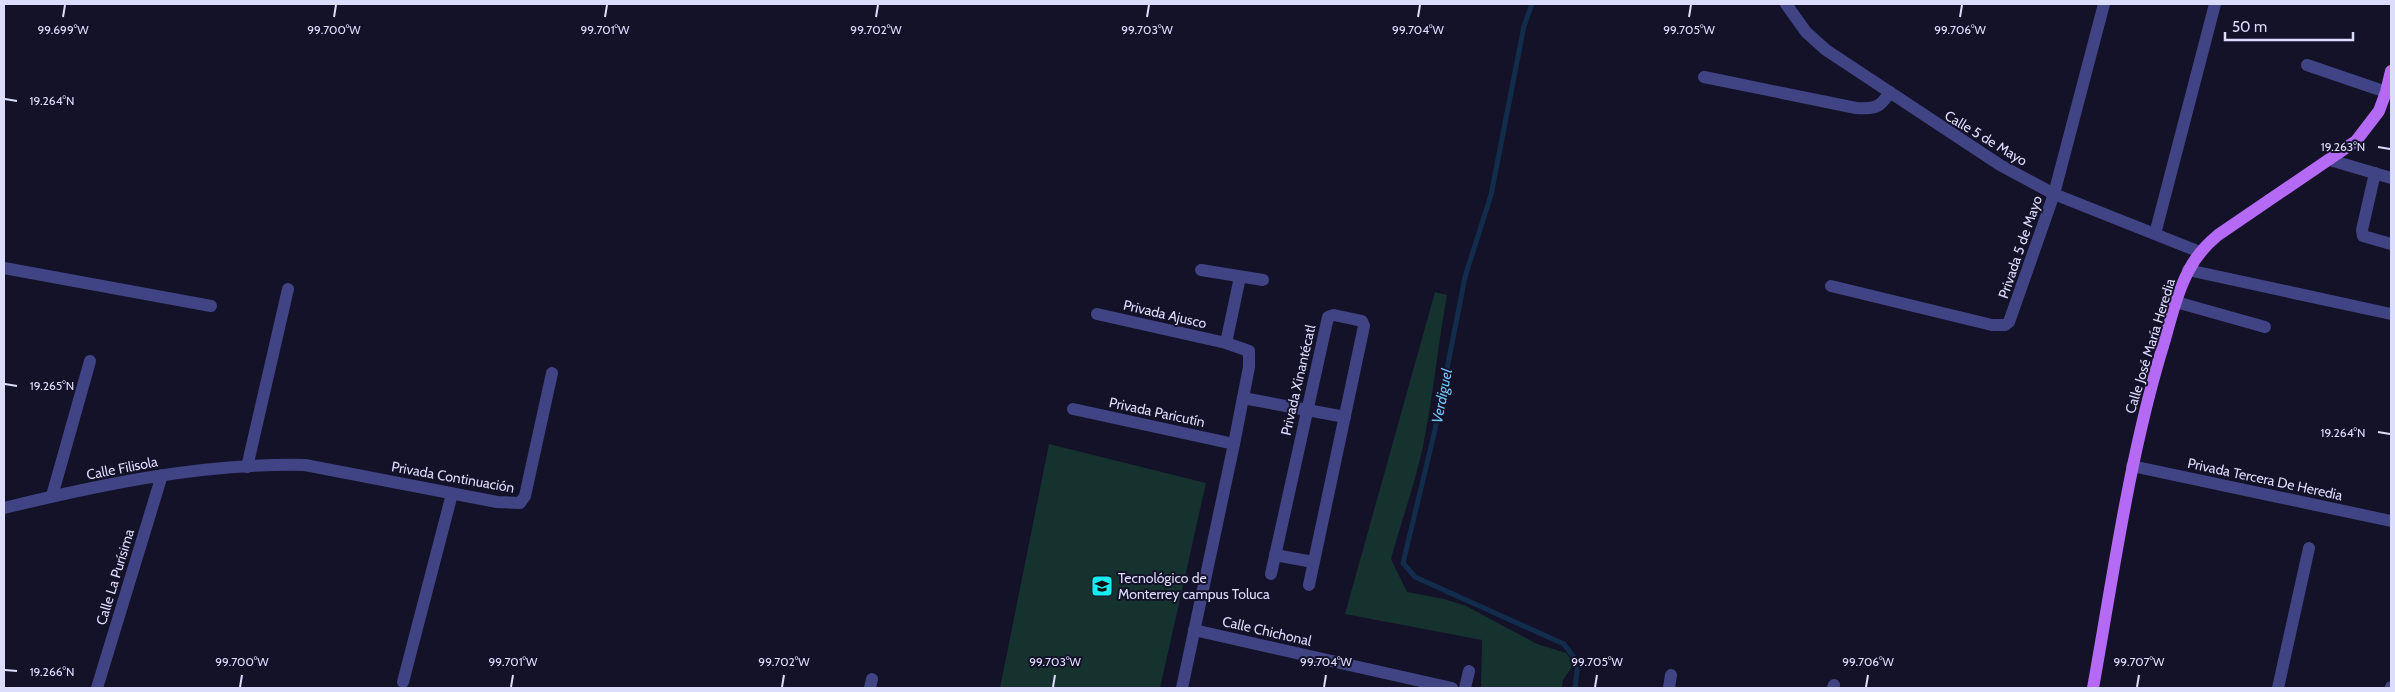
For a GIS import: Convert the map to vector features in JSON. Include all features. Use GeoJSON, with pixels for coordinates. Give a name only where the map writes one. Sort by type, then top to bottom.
{"type":"FeatureCollection","features":[{"type":"Feature","properties":{"kind":"main road","name":"Calle José María Heredia"},"geometry":{"type":"LineString","coordinates":[[2094,688],[2132,466],[2154,378],[2176,302],[2188,270],[2200,252],[2218,235],[2356,141],[2379,111],[2391,71]]}},
{"type":"Feature","properties":{"kind":"street","name":"Calle 5 de Mayo"},"geometry":{"type":"LineString","coordinates":[[1786,4],[1806,32],[1826,50],[2000,165],[2054,194],[2200,252]]}},
{"type":"Feature","properties":{"kind":"street","name":"Privada 5 de Mayo"},"geometry":{"type":"LineString","coordinates":[[1831,286],[1992,325],[2005,325],[2013,313],[2054,194],[2104,4]]}},
{"type":"Feature","properties":{"kind":"street"},"geometry":{"type":"LineString","coordinates":[[2155,234],[2215,4]]}},
{"type":"Feature","properties":{"kind":"street"},"geometry":{"type":"LineString","coordinates":[[2306,65],[2386,92]]}},
{"type":"Feature","properties":{"kind":"street"},"geometry":{"type":"LineString","coordinates":[[1704,77],[1856,108],[1872,109],[1883,103],[1890,92]]}},
{"type":"Feature","properties":{"kind":"street"},"geometry":{"type":"LineString","coordinates":[[2330,160],[2391,178]]}},
{"type":"Feature","properties":{"kind":"street"},"geometry":{"type":"LineString","coordinates":[[2375,173],[2362,230],[2363,236],[2391,244]]}},
{"type":"Feature","properties":{"kind":"street"},"geometry":{"type":"LineString","coordinates":[[4,268],[211,306]]}},
{"type":"Feature","properties":{"kind":"street"},"geometry":{"type":"LineString","coordinates":[[1201,270],[1263,280]]}},
{"type":"Feature","properties":{"kind":"street"},"geometry":{"type":"LineString","coordinates":[[2188,270],[2391,314]]}},
{"type":"Feature","properties":{"kind":"street"},"geometry":{"type":"LineString","coordinates":[[1226,343],[1240,277]]}},
{"type":"Feature","properties":{"kind":"street"},"geometry":{"type":"LineString","coordinates":[[247,467],[288,289]]}},
{"type":"Feature","properties":{"kind":"street"},"geometry":{"type":"LineString","coordinates":[[2176,302],[2265,327]]}},
{"type":"Feature","properties":{"kind":"street","name":"Privada Ajusco"},"geometry":{"type":"LineString","coordinates":[[1097,314],[1226,343],[1249,351],[1249,367],[1234,444],[1182,688]]}},
{"type":"Feature","properties":{"kind":"street","name":"Privada Xinantécatl"},"geometry":{"type":"LineString","coordinates":[[1271,574],[1328,317],[1334,315],[1362,321],[1364,326],[1309,585]]}},
{"type":"Feature","properties":{"kind":"street"},"geometry":{"type":"LineString","coordinates":[[52,496],[90,361]]}},
{"type":"Feature","properties":{"kind":"street","name":"Privada Continuación"},"geometry":{"type":"LineString","coordinates":[[247,467],[305,465],[497,502],[520,503],[525,496],[552,373]]}},
{"type":"Feature","properties":{"kind":"street"},"geometry":{"type":"LineString","coordinates":[[1243,398],[1306,412],[1345,417]]}},
{"type":"Feature","properties":{"kind":"street","name":"Privada Paricutín"},"geometry":{"type":"LineString","coordinates":[[1073,409],[1234,444]]}},
{"type":"Feature","properties":{"kind":"street","name":"Privada Tercera De Heredia"},"geometry":{"type":"LineString","coordinates":[[2132,466],[2391,521]]}},
{"type":"Feature","properties":{"kind":"street","name":"Calle Filisola"},"geometry":{"type":"LineString","coordinates":[[4,508],[52,496],[162,475],[247,467]]}},
{"type":"Feature","properties":{"kind":"street","name":"Calle La Purísima"},"geometry":{"type":"LineString","coordinates":[[97,688],[162,475]]}},
{"type":"Feature","properties":{"kind":"street"},"geometry":{"type":"LineString","coordinates":[[403,682],[452,494]]}},
{"type":"Feature","properties":{"kind":"street"},"geometry":{"type":"LineString","coordinates":[[2278,688],[2309,548]]}},
{"type":"Feature","properties":{"kind":"street"},"geometry":{"type":"LineString","coordinates":[[1275,555],[1314,562]]}},
{"type":"Feature","properties":{"kind":"street","name":"Calle Chichonal"},"geometry":{"type":"LineString","coordinates":[[1194,630],[1452,688]]}},
{"type":"Feature","properties":{"kind":"street"},"geometry":{"type":"LineString","coordinates":[[1465,688],[1469,671]]}},
{"type":"Feature","properties":{"kind":"street"},"geometry":{"type":"LineString","coordinates":[[1670,688],[1671,675]]}},
{"type":"Feature","properties":{"kind":"green space"},"geometry":{"type":"Polygon","coordinates":[[[1435,292],[1447,295],[1430,408],[1420,460],[1391,559],[1407,592],[1444,599],[1466,606],[1537,644],[1566,653],[1574,664],[1563,680],[1562,688],[1481,688],[1482,640],[1345,614],[1435,292]]]}},
{"type":"Feature","properties":{"kind":"green space","name":"Tecnológico de Monterrey campus Toluca"},"geometry":{"type":"Polygon","coordinates":[[[1049,444],[1206,483],[1160,688],[1000,688],[1049,444]]]}},
{"type":"Feature","properties":{"kind":"waterway","name":"Verdiguel"},"geometry":{"type":"LineString","coordinates":[[1532,4],[1524,26],[1491,195],[1465,277],[1435,430],[1403,563],[1415,577],[1564,644],[1578,663],[1575,688]]}},
{"type":"Feature","properties":{"kind":"place","name":"Tecnológico de Monterrey campus Toluca"},"geometry":{"type":"Point","coordinates":[1102,586]}}]}
